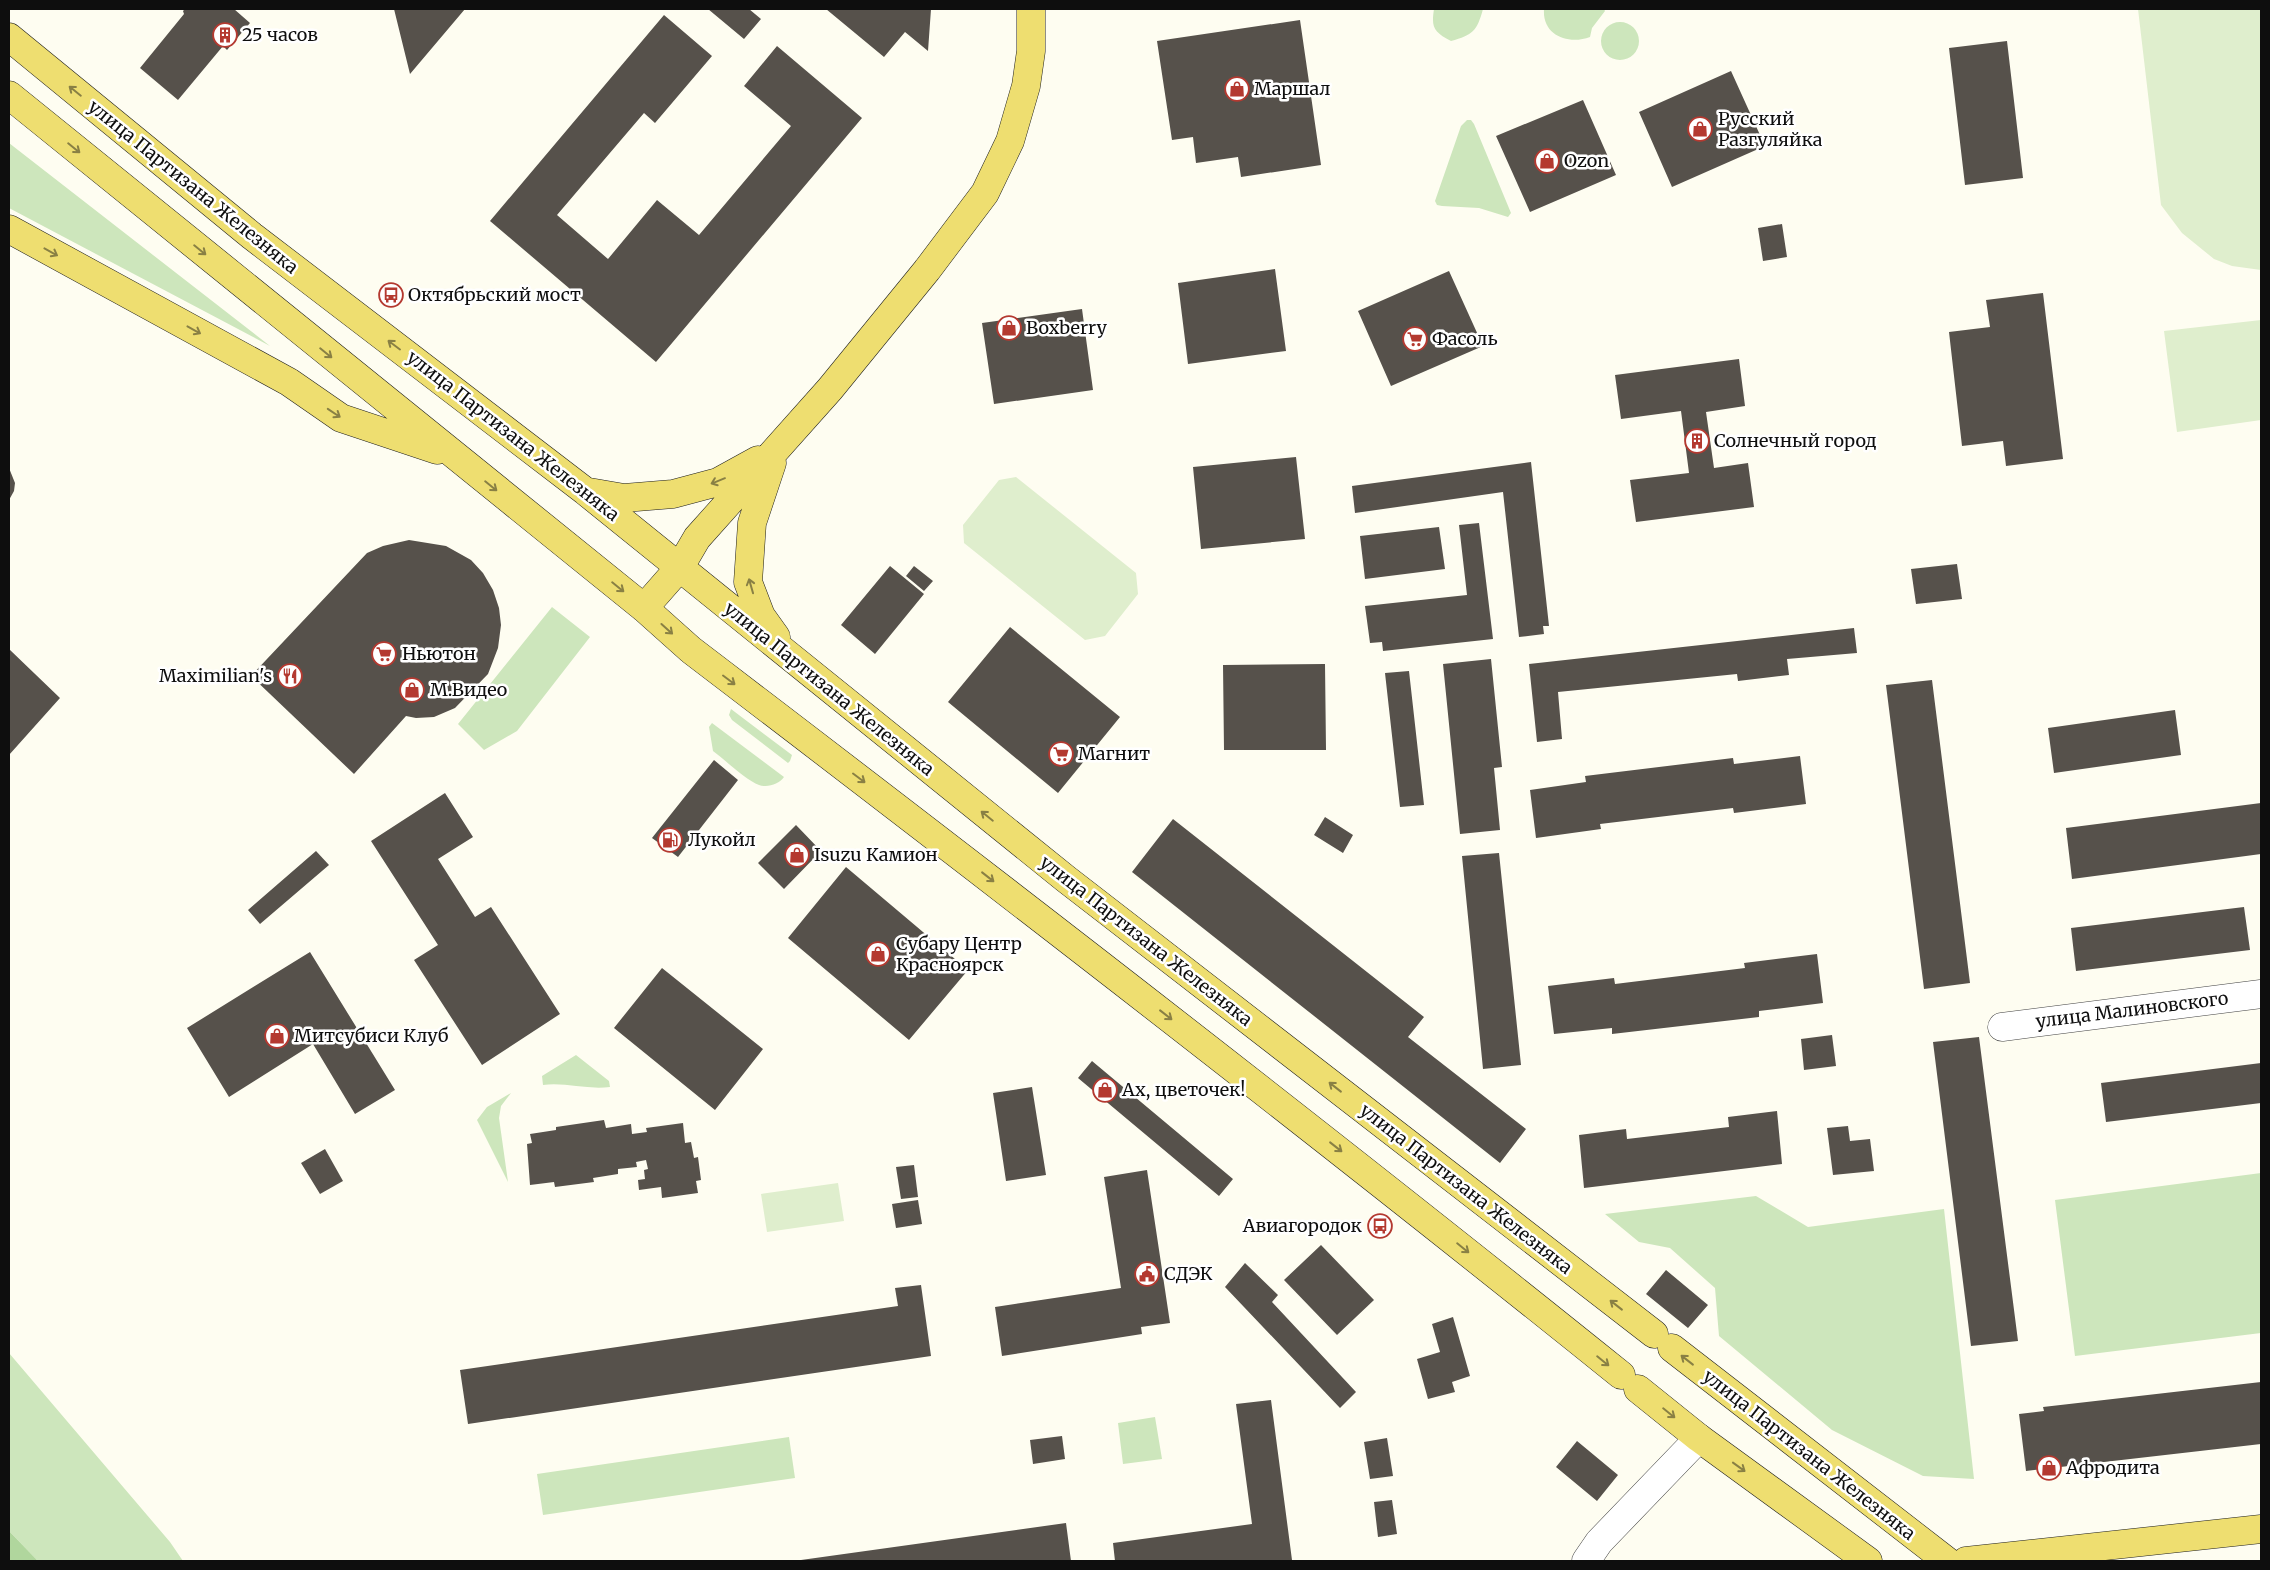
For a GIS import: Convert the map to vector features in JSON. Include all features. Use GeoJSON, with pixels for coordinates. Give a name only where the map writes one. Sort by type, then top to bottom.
{"type":"FeatureCollection","features":[{"type":"Feature","properties":{"kind":"main road"},"geometry":{"type":"LineString","coordinates":[[644,608],[680,567],[697,538],[830,389],[927,270],[985,193],[1010,141],[1026,86],[1031,51],[1031,9]]}},
{"type":"Feature","properties":{"kind":"main road","name":"улица Партизана Железняка"},"geometry":{"type":"LineString","coordinates":[[9,37],[252,236],[585,491],[1066,879],[1947,1561]]}},
{"type":"Feature","properties":{"kind":"main road"},"geometry":{"type":"LineString","coordinates":[[9,95],[644,608],[690,650],[1030,910],[1404,1200],[1699,1438],[1868,1561]]}},
{"type":"Feature","properties":{"kind":"main road"},"geometry":{"type":"LineString","coordinates":[[9,229],[288,382],[341,418],[453,455]]}},
{"type":"Feature","properties":{"kind":"main road"},"geometry":{"type":"LineString","coordinates":[[585,491],[624,498],[673,494],[718,482],[777,450]]}},
{"type":"Feature","properties":{"kind":"main road"},"geometry":{"type":"LineString","coordinates":[[777,450],[752,523],[748,582],[761,616],[791,659]]}},
{"type":"Feature","properties":{"kind":"main road"},"geometry":{"type":"LineString","coordinates":[[1966,1561],[2261,1529]]}},
{"type":"Feature","properties":{"kind":"main road"},"geometry":{"type":"LineString","coordinates":[[2150,1561],[2206,1536]]}},
{"type":"Feature","properties":{"kind":"street","name":"улица Малиновского"},"geometry":{"type":"LineString","coordinates":[[2002,1027],[2261,994]]}},
{"type":"Feature","properties":{"kind":"street"},"geometry":{"type":"LineString","coordinates":[[1586,1561],[1599,1542],[1699,1438]]}},
{"type":"Feature","properties":{"kind":"green space"},"geometry":{"type":"Polygon","coordinates":[[[1434,9],[1483,9],[1479,22],[1473,31],[1464,37],[1451,41],[1435,29],[1433,21],[1434,9]]]}},
{"type":"Feature","properties":{"kind":"green space"},"geometry":{"type":"Polygon","coordinates":[[[1544,9],[1604,9],[1605,11],[1592,28],[1590,37],[1574,40],[1566,39],[1552,32],[1547,26],[1544,9]]]}},
{"type":"Feature","properties":{"kind":"green space"},"geometry":{"type":"Polygon","coordinates":[[[2138,9],[2261,9],[2261,270],[2232,266],[2214,259],[2182,233],[2161,205],[2138,9]]]}},
{"type":"Feature","properties":{"kind":"green space"},"geometry":{"type":"Polygon","coordinates":[[[1620,22],[1627,23],[1633,28],[1638,34],[1638,48],[1633,54],[1627,59],[1620,60],[1613,59],[1607,54],[1602,48],[1601,41],[1602,34],[1607,28],[1613,23],[1620,22]]]}},
{"type":"Feature","properties":{"kind":"green space"},"geometry":{"type":"Polygon","coordinates":[[[1467,120],[1471,120],[1474,124],[1511,213],[1508,217],[1479,208],[1437,205],[1435,201],[1461,126],[1467,120]]]}},
{"type":"Feature","properties":{"kind":"green space"},"geometry":{"type":"Polygon","coordinates":[[[9,143],[270,346],[9,208],[9,143]]]}},
{"type":"Feature","properties":{"kind":"green space"},"geometry":{"type":"Polygon","coordinates":[[[2261,320],[2261,420],[2177,432],[2164,331],[2261,320]]]}},
{"type":"Feature","properties":{"kind":"green space"},"geometry":{"type":"Polygon","coordinates":[[[1016,477],[1136,573],[1138,594],[1105,636],[1085,640],[964,543],[963,525],[999,480],[1016,477]]]}},
{"type":"Feature","properties":{"kind":"green space"},"geometry":{"type":"Polygon","coordinates":[[[552,607],[590,637],[517,731],[484,750],[458,724],[552,607]]]}},
{"type":"Feature","properties":{"kind":"green space"},"geometry":{"type":"Polygon","coordinates":[[[731,709],[792,755],[790,761],[788,763],[732,720],[729,715],[731,709]]]}},
{"type":"Feature","properties":{"kind":"green space"},"geometry":{"type":"Polygon","coordinates":[[[712,723],[784,777],[773,785],[762,786],[742,774],[713,751],[709,727],[712,723]]]}},
{"type":"Feature","properties":{"kind":"green space"},"geometry":{"type":"Polygon","coordinates":[[[576,1055],[609,1081],[610,1087],[593,1088],[560,1084],[543,1085],[542,1076],[576,1055]]]}},
{"type":"Feature","properties":{"kind":"green space"},"geometry":{"type":"Polygon","coordinates":[[[511,1093],[501,1106],[499,1118],[508,1182],[477,1120],[487,1107],[511,1093]]]}},
{"type":"Feature","properties":{"kind":"green space"},"geometry":{"type":"Polygon","coordinates":[[[2261,1173],[2261,1333],[2075,1356],[2055,1200],[2261,1173]]]}},
{"type":"Feature","properties":{"kind":"green space"},"geometry":{"type":"Polygon","coordinates":[[[838,1183],[844,1221],[767,1232],[761,1194],[838,1183]]]}},
{"type":"Feature","properties":{"kind":"green space"},"geometry":{"type":"Polygon","coordinates":[[[1756,1196],[1808,1227],[1944,1209],[1974,1479],[1923,1476],[1832,1430],[1719,1336],[1715,1288],[1670,1248],[1639,1242],[1605,1214],[1756,1196]]]}},
{"type":"Feature","properties":{"kind":"green space"},"geometry":{"type":"Polygon","coordinates":[[[9,1353],[170,1542],[183,1561],[38,1561],[9,1531],[9,1353]]]}},
{"type":"Feature","properties":{"kind":"green space"},"geometry":{"type":"Polygon","coordinates":[[[1155,1417],[1162,1459],[1123,1464],[1118,1423],[1155,1417]]]}},
{"type":"Feature","properties":{"kind":"green space"},"geometry":{"type":"Polygon","coordinates":[[[789,1437],[795,1478],[543,1515],[537,1474],[789,1437]]]}},
{"type":"Feature","properties":{"kind":"green space"},"geometry":{"type":"Polygon","coordinates":[[[9,1531],[38,1561],[9,1561],[9,1531]]]}},
{"type":"Feature","properties":{"kind":"building"},"geometry":{"type":"Polygon","coordinates":[[[185,9],[234,9],[250,23],[227,50],[223,46],[178,100],[140,68],[184,14],[183,11],[185,9]]]}},
{"type":"Feature","properties":{"kind":"building"},"geometry":{"type":"Polygon","coordinates":[[[394,9],[465,9],[410,74],[394,9]]]}},
{"type":"Feature","properties":{"kind":"building"},"geometry":{"type":"Polygon","coordinates":[[[708,9],[749,9],[761,19],[744,39],[708,9]]]}},
{"type":"Feature","properties":{"kind":"building"},"geometry":{"type":"Polygon","coordinates":[[[826,9],[931,9],[928,51],[905,32],[884,57],[826,9]]]}},
{"type":"Feature","properties":{"kind":"building"},"geometry":{"type":"Polygon","coordinates":[[[664,15],[712,56],[655,123],[644,113],[557,215],[608,259],[657,200],[699,235],[791,126],[744,86],[777,46],[862,118],[656,362],[490,221],[664,15]]]}},
{"type":"Feature","properties":{"kind":"building","name":"Маршал"},"geometry":{"type":"Polygon","coordinates":[[[1300,20],[1321,165],[1241,177],[1238,157],[1196,163],[1193,137],[1172,140],[1157,41],[1300,20]]]}},
{"type":"Feature","properties":{"kind":"building"},"geometry":{"type":"Polygon","coordinates":[[[2007,41],[2023,178],[1965,185],[1949,48],[2007,41]]]}},
{"type":"Feature","properties":{"kind":"building"},"geometry":{"type":"Polygon","coordinates":[[[1731,71],[1765,146],[1672,187],[1639,112],[1731,71]]]}},
{"type":"Feature","properties":{"kind":"building"},"geometry":{"type":"Polygon","coordinates":[[[1583,100],[1616,175],[1530,212],[1496,136],[1583,100]]]}},
{"type":"Feature","properties":{"kind":"building"},"geometry":{"type":"Polygon","coordinates":[[[1782,224],[1787,257],[1763,261],[1758,228],[1782,224]]]}},
{"type":"Feature","properties":{"kind":"building"},"geometry":{"type":"Polygon","coordinates":[[[1275,269],[1286,351],[1188,364],[1178,283],[1275,269]]]}},
{"type":"Feature","properties":{"kind":"building"},"geometry":{"type":"Polygon","coordinates":[[[1449,271],[1483,346],[1391,386],[1358,311],[1449,271]]]}},
{"type":"Feature","properties":{"kind":"building"},"geometry":{"type":"Polygon","coordinates":[[[2043,293],[2063,459],[2006,466],[2003,441],[1962,446],[1949,332],[1990,327],[1986,300],[2043,293]]]}},
{"type":"Feature","properties":{"kind":"building"},"geometry":{"type":"Polygon","coordinates":[[[1082,309],[1093,390],[994,404],[982,323],[1082,309]]]}},
{"type":"Feature","properties":{"kind":"building","name":"Солнечный город"},"geometry":{"type":"Polygon","coordinates":[[[1739,359],[1745,406],[1706,412],[1714,468],[1748,463],[1754,507],[1636,522],[1630,480],[1689,473],[1681,411],[1621,419],[1615,375],[1739,359]]]}},
{"type":"Feature","properties":{"kind":"building"},"geometry":{"type":"Polygon","coordinates":[[[1296,457],[1305,539],[1201,549],[1193,467],[1296,457]]]}},
{"type":"Feature","properties":{"kind":"building"},"geometry":{"type":"Polygon","coordinates":[[[1531,462],[1549,626],[1543,626],[1544,634],[1519,637],[1503,492],[1355,513],[1352,486],[1531,462]]]}},
{"type":"Feature","properties":{"kind":"building"},"geometry":{"type":"Polygon","coordinates":[[[9,468],[15,483],[14,491],[9,500],[9,468]]]}},
{"type":"Feature","properties":{"kind":"building"},"geometry":{"type":"Polygon","coordinates":[[[1479,523],[1493,639],[1383,651],[1382,642],[1370,643],[1365,606],[1467,595],[1459,525],[1479,523]]]}},
{"type":"Feature","properties":{"kind":"building"},"geometry":{"type":"Polygon","coordinates":[[[1439,527],[1445,569],[1365,579],[1360,536],[1439,527]]]}},
{"type":"Feature","properties":{"kind":"building","name":"Ньютон"},"geometry":{"type":"Polygon","coordinates":[[[409,540],[446,546],[471,560],[483,573],[493,590],[499,608],[501,625],[498,648],[488,674],[455,708],[434,717],[416,718],[406,716],[354,774],[251,676],[367,553],[383,546],[409,540]]]}},
{"type":"Feature","properties":{"kind":"building"},"geometry":{"type":"Polygon","coordinates":[[[1957,564],[1962,599],[1916,604],[1911,569],[1957,564]]]}},
{"type":"Feature","properties":{"kind":"building"},"geometry":{"type":"Polygon","coordinates":[[[890,566],[924,594],[875,654],[841,625],[890,566]]]}},
{"type":"Feature","properties":{"kind":"building"},"geometry":{"type":"Polygon","coordinates":[[[914,566],[933,581],[924,591],[906,576],[914,566]]]}},
{"type":"Feature","properties":{"kind":"building"},"geometry":{"type":"Polygon","coordinates":[[[1010,627],[1120,717],[1058,793],[948,702],[1010,627]]]}},
{"type":"Feature","properties":{"kind":"building"},"geometry":{"type":"Polygon","coordinates":[[[1854,628],[1857,653],[1787,659],[1789,675],[1738,681],[1737,674],[1558,692],[1562,739],[1537,742],[1529,664],[1854,628]]]}},
{"type":"Feature","properties":{"kind":"building"},"geometry":{"type":"Polygon","coordinates":[[[9,649],[60,698],[9,755],[9,649]]]}},
{"type":"Feature","properties":{"kind":"building"},"geometry":{"type":"Polygon","coordinates":[[[1491,659],[1502,767],[1494,768],[1500,830],[1460,834],[1443,664],[1491,659]]]}},
{"type":"Feature","properties":{"kind":"building"},"geometry":{"type":"Polygon","coordinates":[[[1325,664],[1326,750],[1224,750],[1223,665],[1325,664]]]}},
{"type":"Feature","properties":{"kind":"building"},"geometry":{"type":"Polygon","coordinates":[[[1409,671],[1424,805],[1400,807],[1385,673],[1409,671]]]}},
{"type":"Feature","properties":{"kind":"building"},"geometry":{"type":"Polygon","coordinates":[[[1932,680],[1970,983],[1924,989],[1886,685],[1932,680]]]}},
{"type":"Feature","properties":{"kind":"building"},"geometry":{"type":"Polygon","coordinates":[[[2175,710],[2181,755],[2054,773],[2048,728],[2175,710]]]}},
{"type":"Feature","properties":{"kind":"building"},"geometry":{"type":"Polygon","coordinates":[[[1800,756],[1806,804],[1734,813],[1733,808],[1600,824],[1601,829],[1536,838],[1530,790],[1586,782],[1585,776],[1733,758],[1734,764],[1800,756]]]}},
{"type":"Feature","properties":{"kind":"building"},"geometry":{"type":"Polygon","coordinates":[[[714,760],[738,780],[678,857],[652,838],[714,760]]]}},
{"type":"Feature","properties":{"kind":"building"},"geometry":{"type":"Polygon","coordinates":[[[445,793],[473,837],[438,859],[475,917],[491,907],[560,1014],[482,1065],[414,960],[438,945],[371,841],[445,793]]]}},
{"type":"Feature","properties":{"kind":"building"},"geometry":{"type":"Polygon","coordinates":[[[2261,803],[2261,854],[2072,879],[2066,828],[2261,803]]]}},
{"type":"Feature","properties":{"kind":"building"},"geometry":{"type":"Polygon","coordinates":[[[1325,817],[1353,835],[1343,853],[1314,835],[1325,817]]]}},
{"type":"Feature","properties":{"kind":"building"},"geometry":{"type":"Polygon","coordinates":[[[1173,819],[1424,1017],[1408,1037],[1526,1129],[1500,1163],[1132,872],[1173,819]]]}},
{"type":"Feature","properties":{"kind":"building"},"geometry":{"type":"Polygon","coordinates":[[[796,825],[821,851],[784,889],[758,863],[796,825]]]}},
{"type":"Feature","properties":{"kind":"building"},"geometry":{"type":"Polygon","coordinates":[[[316,851],[329,865],[260,924],[248,910],[316,851]]]}},
{"type":"Feature","properties":{"kind":"building"},"geometry":{"type":"Polygon","coordinates":[[[1499,853],[1521,1065],[1483,1069],[1462,856],[1499,853]]]}},
{"type":"Feature","properties":{"kind":"building","name":"Субару Центр Красноярск"},"geometry":{"type":"Polygon","coordinates":[[[846,867],[968,970],[909,1040],[788,938],[846,867]]]}},
{"type":"Feature","properties":{"kind":"building"},"geometry":{"type":"Polygon","coordinates":[[[2244,907],[2250,950],[2076,971],[2071,928],[2244,907]]]}},
{"type":"Feature","properties":{"kind":"building","name":"Митсубиси Клуб"},"geometry":{"type":"Polygon","coordinates":[[[310,952],[395,1090],[355,1114],[313,1044],[229,1097],[187,1028],[310,952]]]}},
{"type":"Feature","properties":{"kind":"building"},"geometry":{"type":"Polygon","coordinates":[[[1817,954],[1823,1003],[1759,1011],[1759,1017],[1612,1034],[1612,1028],[1554,1034],[1548,986],[1614,978],[1615,984],[1745,968],[1744,963],[1817,954]]]}},
{"type":"Feature","properties":{"kind":"building"},"geometry":{"type":"Polygon","coordinates":[[[662,968],[763,1049],[715,1110],[614,1028],[662,968]]]}},
{"type":"Feature","properties":{"kind":"building"},"geometry":{"type":"Polygon","coordinates":[[[1832,1035],[1836,1066],[1804,1070],[1801,1039],[1832,1035]]]}},
{"type":"Feature","properties":{"kind":"building"},"geometry":{"type":"Polygon","coordinates":[[[1979,1037],[2018,1341],[1971,1346],[1933,1042],[1979,1037]]]}},
{"type":"Feature","properties":{"kind":"building"},"geometry":{"type":"Polygon","coordinates":[[[1092,1061],[1233,1179],[1219,1196],[1078,1078],[1092,1061]]]}},
{"type":"Feature","properties":{"kind":"building"},"geometry":{"type":"Polygon","coordinates":[[[2261,1063],[2261,1103],[2106,1122],[2101,1083],[2261,1063]]]}},
{"type":"Feature","properties":{"kind":"building"},"geometry":{"type":"Polygon","coordinates":[[[1032,1087],[1046,1175],[1006,1181],[993,1093],[1032,1087]]]}},
{"type":"Feature","properties":{"kind":"building"},"geometry":{"type":"Polygon","coordinates":[[[1777,1111],[1782,1164],[1584,1188],[1579,1135],[1626,1129],[1627,1139],[1729,1127],[1728,1117],[1777,1111]]]}},
{"type":"Feature","properties":{"kind":"building"},"geometry":{"type":"Polygon","coordinates":[[[604,1120],[606,1128],[631,1124],[632,1134],[647,1132],[646,1128],[683,1123],[685,1143],[691,1142],[694,1158],[698,1157],[701,1180],[696,1181],[698,1193],[662,1198],[661,1187],[639,1190],[638,1180],[645,1179],[644,1170],[648,1169],[646,1160],[636,1162],[637,1167],[618,1169],[618,1174],[593,1178],[594,1182],[555,1187],[554,1182],[530,1185],[527,1144],[532,1143],[530,1134],[556,1130],[556,1127],[604,1120]]]}},
{"type":"Feature","properties":{"kind":"building"},"geometry":{"type":"Polygon","coordinates":[[[1848,1126],[1850,1141],[1870,1139],[1874,1171],[1833,1175],[1827,1128],[1848,1126]]]}},
{"type":"Feature","properties":{"kind":"building"},"geometry":{"type":"Polygon","coordinates":[[[325,1149],[343,1181],[320,1194],[301,1163],[325,1149]]]}},
{"type":"Feature","properties":{"kind":"building"},"geometry":{"type":"Polygon","coordinates":[[[914,1165],[918,1197],[901,1199],[896,1167],[914,1165]]]}},
{"type":"Feature","properties":{"kind":"building"},"geometry":{"type":"Polygon","coordinates":[[[1147,1170],[1170,1323],[1141,1327],[1142,1334],[1002,1356],[995,1307],[1121,1288],[1104,1177],[1147,1170]]]}},
{"type":"Feature","properties":{"kind":"building"},"geometry":{"type":"Polygon","coordinates":[[[918,1200],[922,1224],[896,1228],[892,1204],[918,1200]]]}},
{"type":"Feature","properties":{"kind":"building"},"geometry":{"type":"Polygon","coordinates":[[[1321,1245],[1374,1300],[1337,1335],[1284,1280],[1321,1245]]]}},
{"type":"Feature","properties":{"kind":"building"},"geometry":{"type":"Polygon","coordinates":[[[1245,1263],[1278,1295],[1272,1302],[1356,1392],[1340,1408],[1225,1287],[1245,1263]]]}},
{"type":"Feature","properties":{"kind":"building"},"geometry":{"type":"Polygon","coordinates":[[[1666,1270],[1708,1305],[1688,1328],[1646,1294],[1666,1270]]]}},
{"type":"Feature","properties":{"kind":"building"},"geometry":{"type":"Polygon","coordinates":[[[921,1285],[931,1356],[468,1424],[460,1370],[898,1306],[895,1288],[921,1285]]]}},
{"type":"Feature","properties":{"kind":"building"},"geometry":{"type":"Polygon","coordinates":[[[1453,1317],[1470,1376],[1452,1382],[1455,1392],[1428,1399],[1417,1359],[1440,1352],[1432,1324],[1453,1317]]]}},
{"type":"Feature","properties":{"kind":"building"},"geometry":{"type":"Polygon","coordinates":[[[2261,1382],[2261,1444],[2026,1471],[2019,1414],[2044,1411],[2043,1407],[2261,1382]]]}},
{"type":"Feature","properties":{"kind":"building"},"geometry":{"type":"Polygon","coordinates":[[[1271,1400],[1292,1560],[1115,1561],[1113,1543],[1252,1524],[1236,1404],[1271,1400]]]}},
{"type":"Feature","properties":{"kind":"building"},"geometry":{"type":"Polygon","coordinates":[[[1062,1436],[1065,1459],[1033,1464],[1030,1440],[1062,1436]]]}},
{"type":"Feature","properties":{"kind":"building"},"geometry":{"type":"Polygon","coordinates":[[[1387,1438],[1393,1476],[1370,1479],[1364,1442],[1387,1438]]]}},
{"type":"Feature","properties":{"kind":"building"},"geometry":{"type":"Polygon","coordinates":[[[1577,1441],[1618,1475],[1597,1501],[1556,1467],[1577,1441]]]}},
{"type":"Feature","properties":{"kind":"building"},"geometry":{"type":"Polygon","coordinates":[[[1392,1500],[1397,1534],[1378,1537],[1374,1502],[1392,1500]]]}},
{"type":"Feature","properties":{"kind":"building"},"geometry":{"type":"Polygon","coordinates":[[[1066,1523],[1071,1561],[801,1561],[801,1560],[1066,1523]]]}},
{"type":"Feature","properties":{"kind":"place","name":"25 часов"},"geometry":{"type":"Point","coordinates":[225,35]}},
{"type":"Feature","properties":{"kind":"place","name":"Маршал"},"geometry":{"type":"Point","coordinates":[1237,89]}},
{"type":"Feature","properties":{"kind":"place","name":"Русский Разгуляйка"},"geometry":{"type":"Point","coordinates":[1700,129]}},
{"type":"Feature","properties":{"kind":"place","name":"Ozon"},"geometry":{"type":"Point","coordinates":[1547,161]}},
{"type":"Feature","properties":{"kind":"place","name":"Октябрьский мост"},"geometry":{"type":"Point","coordinates":[391,295]}},
{"type":"Feature","properties":{"kind":"place","name":"Boxberry"},"geometry":{"type":"Point","coordinates":[1009,328]}},
{"type":"Feature","properties":{"kind":"place","name":"Фасоль"},"geometry":{"type":"Point","coordinates":[1415,339]}},
{"type":"Feature","properties":{"kind":"place","name":"Солнечный город"},"geometry":{"type":"Point","coordinates":[1697,441]}},
{"type":"Feature","properties":{"kind":"place","name":"Ньютон"},"geometry":{"type":"Point","coordinates":[384,654]}},
{"type":"Feature","properties":{"kind":"place","name":"Maximilian's"},"geometry":{"type":"Point","coordinates":[290,676]}},
{"type":"Feature","properties":{"kind":"place","name":"М.Видео"},"geometry":{"type":"Point","coordinates":[412,690]}},
{"type":"Feature","properties":{"kind":"place","name":"Магнит"},"geometry":{"type":"Point","coordinates":[1061,754]}},
{"type":"Feature","properties":{"kind":"place","name":"Лукойл"},"geometry":{"type":"Point","coordinates":[670,840]}},
{"type":"Feature","properties":{"kind":"place","name":"Isuzu Камион"},"geometry":{"type":"Point","coordinates":[797,855]}},
{"type":"Feature","properties":{"kind":"place","name":"Субару Центр Красноярск"},"geometry":{"type":"Point","coordinates":[878,954]}},
{"type":"Feature","properties":{"kind":"place","name":"Митсубиси Клуб"},"geometry":{"type":"Point","coordinates":[277,1036]}},
{"type":"Feature","properties":{"kind":"place","name":"Ах, цветочек!"},"geometry":{"type":"Point","coordinates":[1105,1090]}},
{"type":"Feature","properties":{"kind":"place","name":"Авиагородок"},"geometry":{"type":"Point","coordinates":[1380,1226]}},
{"type":"Feature","properties":{"kind":"place","name":"СДЭК"},"geometry":{"type":"Point","coordinates":[1147,1274]}},
{"type":"Feature","properties":{"kind":"place","name":"Афродита"},"geometry":{"type":"Point","coordinates":[2049,1468]}}]}
